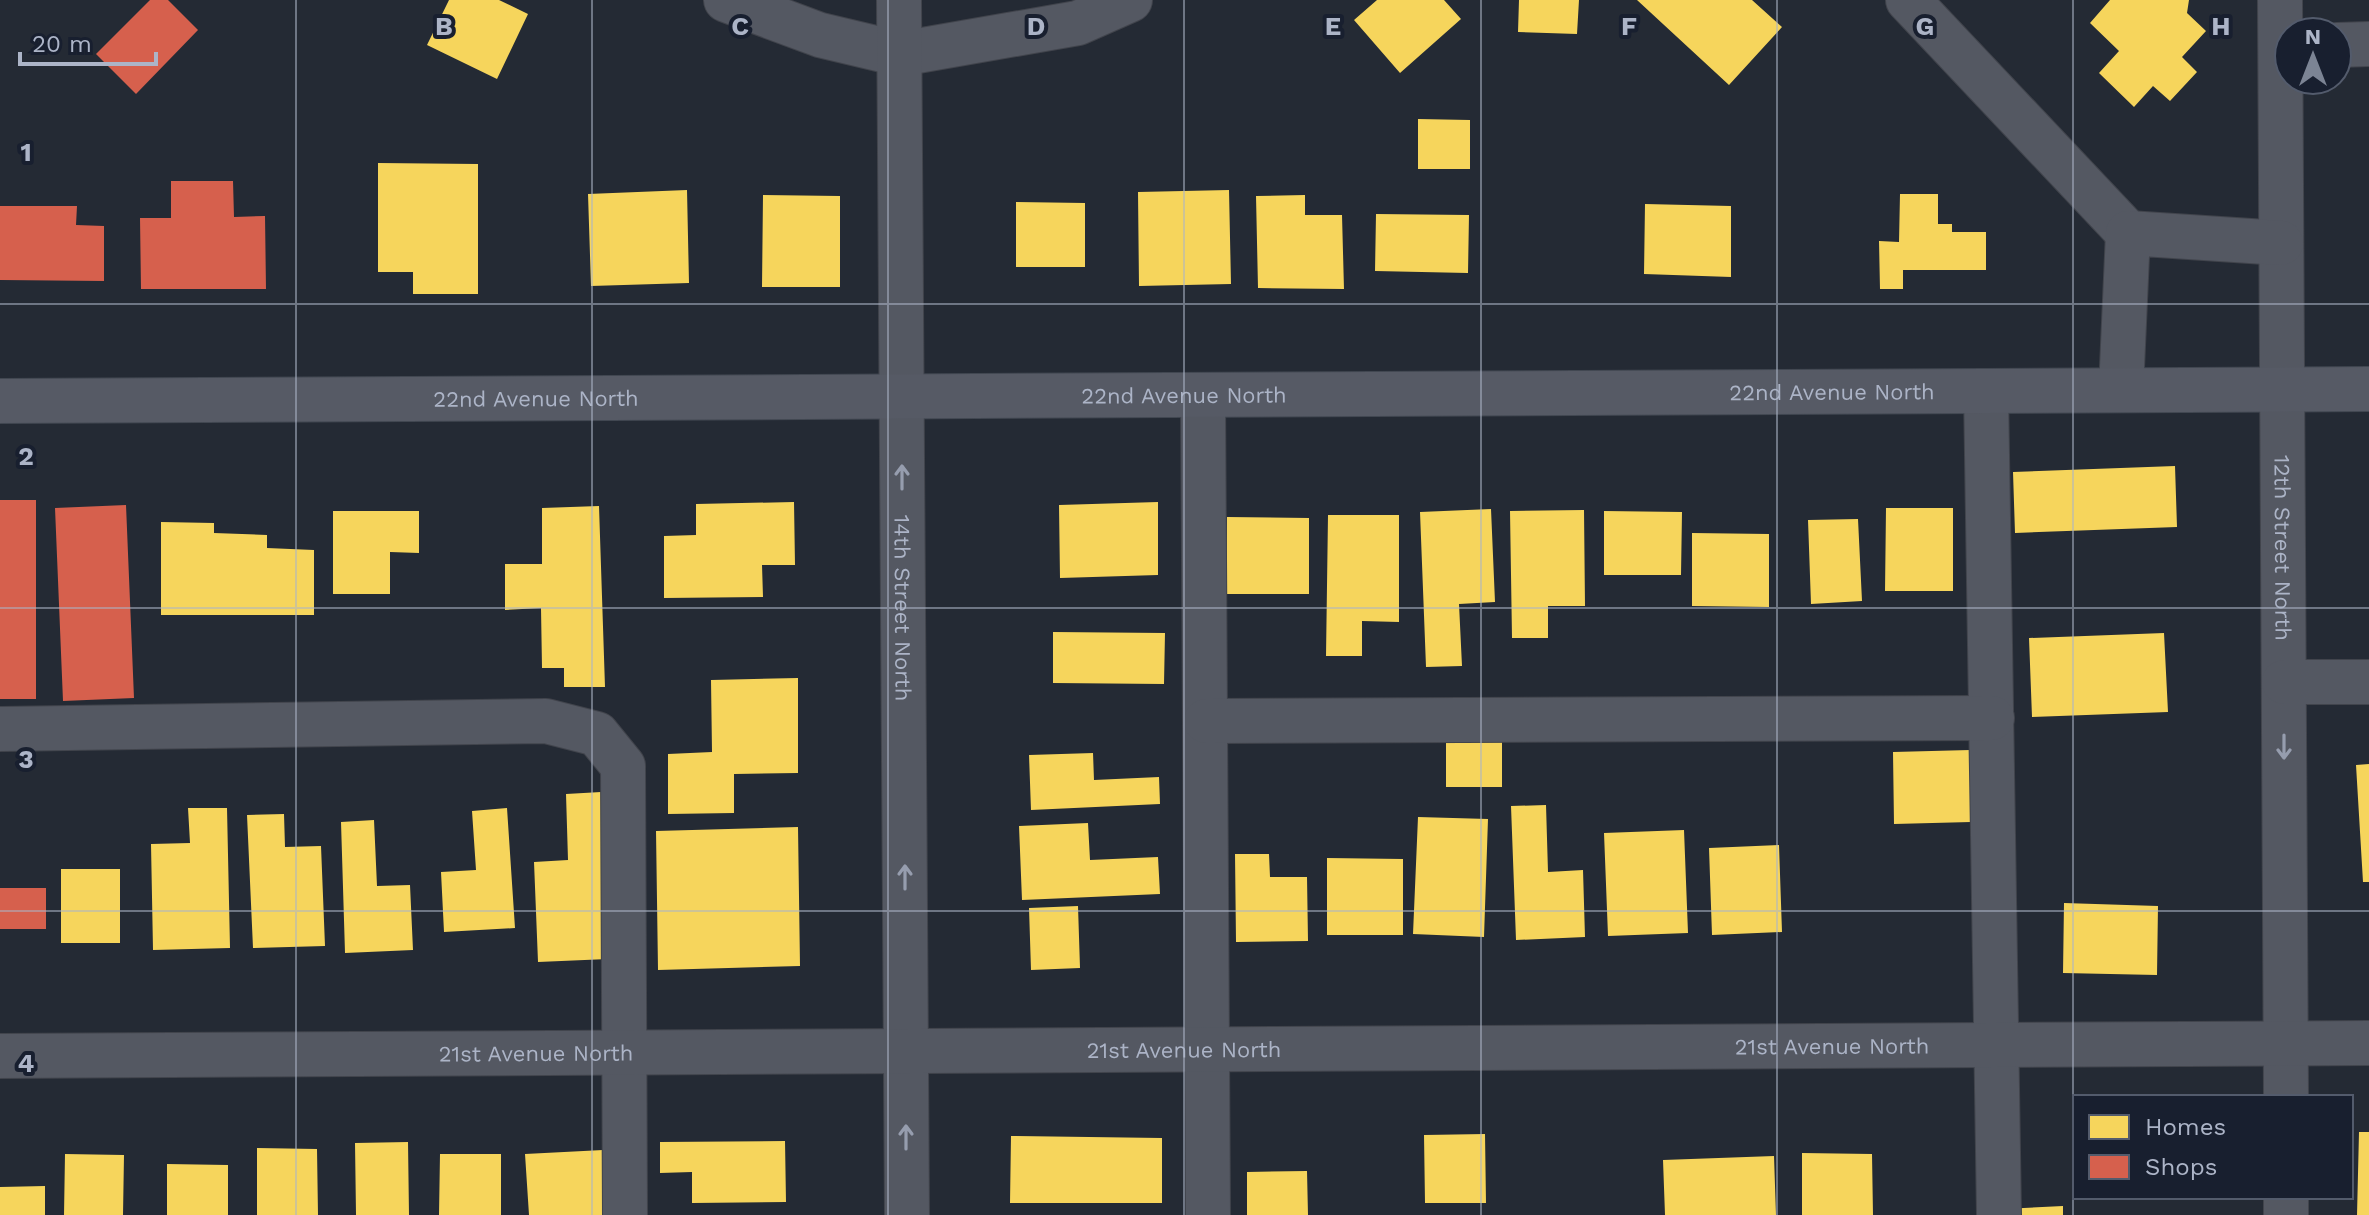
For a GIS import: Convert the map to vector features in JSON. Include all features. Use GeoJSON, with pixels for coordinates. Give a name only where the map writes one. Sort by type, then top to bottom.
{"type":"FeatureCollection","features":[{"type":"Feature","properties":{"kind":"main road","name":"22nd Avenue North"},"geometry":{"type":"LineString","coordinates":[[0,401],[2369,389]]}},
{"type":"Feature","properties":{"kind":"street"},"geometry":{"type":"LineString","coordinates":[[726,0],[820,35],[900,54],[1078,23],[1130,0]]}},
{"type":"Feature","properties":{"kind":"street","name":"14th Street North"},"geometry":{"type":"LineString","coordinates":[[899,0],[907,1215]]}},
{"type":"Feature","properties":{"kind":"street"},"geometry":{"type":"LineString","coordinates":[[1908,0],[2128,233],[2281,243]]}},
{"type":"Feature","properties":{"kind":"street","name":"12th Street North"},"geometry":{"type":"LineString","coordinates":[[2283,96],[2281,243],[2286,1095]]}},
{"type":"Feature","properties":{"kind":"street"},"geometry":{"type":"LineString","coordinates":[[2121,390],[2128,233]]}},
{"type":"Feature","properties":{"kind":"street"},"geometry":{"type":"LineString","coordinates":[[1986,391],[1999,1215]]}},
{"type":"Feature","properties":{"kind":"street"},"geometry":{"type":"LineString","coordinates":[[1203,395],[1208,1215]]}},
{"type":"Feature","properties":{"kind":"street"},"geometry":{"type":"LineString","coordinates":[[2284,682],[2369,682]]}},
{"type":"Feature","properties":{"kind":"street"},"geometry":{"type":"LineString","coordinates":[[1206,721],[1992,718]]}},
{"type":"Feature","properties":{"kind":"street"},"geometry":{"type":"LineString","coordinates":[[0,729],[546,721],[597,734],[623,766],[625,1215]]}},
{"type":"Feature","properties":{"kind":"street","name":"21st Avenue North"},"geometry":{"type":"LineString","coordinates":[[0,1056],[2369,1043]]}},
{"type":"Feature","properties":{"kind":"building: Homes"},"geometry":{"type":"Polygon","coordinates":[[[449,0],[499,0],[528,14],[497,79],[427,45],[449,0]]]}},
{"type":"Feature","properties":{"kind":"building: Homes"},"geometry":{"type":"Polygon","coordinates":[[[1377,0],[1444,0],[1461,19],[1400,73],[1354,20],[1377,0]]]}},
{"type":"Feature","properties":{"kind":"building: Homes"},"geometry":{"type":"Polygon","coordinates":[[[1519,0],[1579,0],[1577,34],[1518,32],[1519,0]]]}},
{"type":"Feature","properties":{"kind":"building: Homes"},"geometry":{"type":"Polygon","coordinates":[[[1637,0],[1752,0],[1782,27],[1729,85],[1637,0]]]}},
{"type":"Feature","properties":{"kind":"building: Homes"},"geometry":{"type":"Polygon","coordinates":[[[2110,0],[2189,0],[2187,13],[2206,31],[2182,57],[2197,72],[2170,101],[2153,86],[2134,107],[2099,73],[2119,51],[2090,23],[2110,0]]]}},
{"type":"Feature","properties":{"kind":"building: Homes"},"geometry":{"type":"Polygon","coordinates":[[[1418,119],[1470,120],[1470,169],[1418,169],[1418,119]]]}},
{"type":"Feature","properties":{"kind":"building: Homes"},"geometry":{"type":"Polygon","coordinates":[[[378,163],[478,164],[478,294],[413,294],[413,272],[378,272],[378,163]]]}},
{"type":"Feature","properties":{"kind":"building: Homes"},"geometry":{"type":"Polygon","coordinates":[[[687,190],[689,283],[591,286],[588,194],[687,190]]]}},
{"type":"Feature","properties":{"kind":"building: Homes"},"geometry":{"type":"Polygon","coordinates":[[[1229,190],[1231,284],[1139,286],[1138,192],[1229,190]]]}},
{"type":"Feature","properties":{"kind":"building: Homes"},"geometry":{"type":"Polygon","coordinates":[[[1900,194],[1938,194],[1938,224],[1952,224],[1952,232],[1986,232],[1986,270],[1903,270],[1903,289],[1880,289],[1879,241],[1899,242],[1900,194]]]}},
{"type":"Feature","properties":{"kind":"building: Homes"},"geometry":{"type":"Polygon","coordinates":[[[763,195],[840,196],[840,287],[762,287],[763,195]]]}},
{"type":"Feature","properties":{"kind":"building: Homes"},"geometry":{"type":"Polygon","coordinates":[[[1305,195],[1305,215],[1342,215],[1344,289],[1258,288],[1256,196],[1305,195]]]}},
{"type":"Feature","properties":{"kind":"building: Homes"},"geometry":{"type":"Polygon","coordinates":[[[1016,202],[1085,203],[1085,267],[1016,267],[1016,202]]]}},
{"type":"Feature","properties":{"kind":"building: Homes"},"geometry":{"type":"Polygon","coordinates":[[[1645,204],[1731,206],[1731,277],[1644,274],[1645,204]]]}},
{"type":"Feature","properties":{"kind":"building: Homes"},"geometry":{"type":"Polygon","coordinates":[[[1376,214],[1469,215],[1468,273],[1375,271],[1376,214]]]}},
{"type":"Feature","properties":{"kind":"building: Homes"},"geometry":{"type":"Polygon","coordinates":[[[2175,466],[2177,527],[2015,533],[2013,472],[2175,466]]]}},
{"type":"Feature","properties":{"kind":"building: Homes"},"geometry":{"type":"Polygon","coordinates":[[[794,502],[795,565],[762,565],[763,597],[664,598],[664,536],[696,535],[696,504],[794,502]]]}},
{"type":"Feature","properties":{"kind":"building: Homes"},"geometry":{"type":"Polygon","coordinates":[[[1158,502],[1158,575],[1060,578],[1059,505],[1158,502]]]}},
{"type":"Feature","properties":{"kind":"building: Homes"},"geometry":{"type":"Polygon","coordinates":[[[599,506],[605,687],[564,687],[564,668],[542,668],[541,608],[505,610],[505,564],[542,564],[542,508],[599,506]]]}},
{"type":"Feature","properties":{"kind":"building: Homes"},"geometry":{"type":"Polygon","coordinates":[[[1886,508],[1953,508],[1953,591],[1885,591],[1886,508]]]}},
{"type":"Feature","properties":{"kind":"building: Homes"},"geometry":{"type":"Polygon","coordinates":[[[1491,509],[1495,602],[1459,604],[1462,666],[1426,667],[1420,512],[1491,509]]]}},
{"type":"Feature","properties":{"kind":"building: Homes"},"geometry":{"type":"Polygon","coordinates":[[[1584,510],[1585,606],[1548,606],[1548,638],[1512,638],[1510,511],[1584,510]]]}},
{"type":"Feature","properties":{"kind":"building: Homes"},"geometry":{"type":"Polygon","coordinates":[[[333,511],[419,511],[419,553],[390,552],[390,594],[333,594],[333,511]]]}},
{"type":"Feature","properties":{"kind":"building: Homes"},"geometry":{"type":"Polygon","coordinates":[[[1604,511],[1682,512],[1681,575],[1604,575],[1604,511]]]}},
{"type":"Feature","properties":{"kind":"building: Homes"},"geometry":{"type":"Polygon","coordinates":[[[1328,515],[1399,515],[1399,622],[1362,621],[1362,656],[1326,656],[1328,515]]]}},
{"type":"Feature","properties":{"kind":"building: Homes"},"geometry":{"type":"Polygon","coordinates":[[[1227,517],[1309,518],[1309,594],[1226,594],[1227,517]]]}},
{"type":"Feature","properties":{"kind":"building: Homes"},"geometry":{"type":"Polygon","coordinates":[[[1858,519],[1862,601],[1811,604],[1808,520],[1858,519]]]}},
{"type":"Feature","properties":{"kind":"building: Homes"},"geometry":{"type":"Polygon","coordinates":[[[161,522],[214,523],[214,533],[267,535],[267,548],[314,550],[314,615],[161,615],[161,522]]]}},
{"type":"Feature","properties":{"kind":"building: Homes"},"geometry":{"type":"Polygon","coordinates":[[[1692,533],[1769,534],[1769,607],[1692,606],[1692,533]]]}},
{"type":"Feature","properties":{"kind":"building: Homes"},"geometry":{"type":"Polygon","coordinates":[[[1053,632],[1165,633],[1164,684],[1053,683],[1053,632]]]}},
{"type":"Feature","properties":{"kind":"building: Homes"},"geometry":{"type":"Polygon","coordinates":[[[2164,633],[2168,712],[2032,717],[2029,638],[2164,633]]]}},
{"type":"Feature","properties":{"kind":"building: Homes"},"geometry":{"type":"Polygon","coordinates":[[[798,678],[798,773],[734,774],[734,813],[668,814],[668,754],[712,752],[711,680],[798,678]]]}},
{"type":"Feature","properties":{"kind":"building: Homes"},"geometry":{"type":"Polygon","coordinates":[[[1446,740],[1502,740],[1502,787],[1446,787],[1446,740]]]}},
{"type":"Feature","properties":{"kind":"building: Homes"},"geometry":{"type":"Polygon","coordinates":[[[1970,750],[1971,822],[1894,824],[1893,752],[1970,750]]]}},
{"type":"Feature","properties":{"kind":"building: Homes"},"geometry":{"type":"Polygon","coordinates":[[[1093,753],[1094,780],[1159,777],[1160,804],[1031,810],[1029,755],[1093,753]]]}},
{"type":"Feature","properties":{"kind":"building: Homes"},"geometry":{"type":"Polygon","coordinates":[[[2369,764],[2369,882],[2363,882],[2356,765],[2369,764]]]}},
{"type":"Feature","properties":{"kind":"building: Homes"},"geometry":{"type":"Polygon","coordinates":[[[601,792],[608,959],[538,962],[534,862],[568,860],[566,794],[601,792]]]}},
{"type":"Feature","properties":{"kind":"building: Homes"},"geometry":{"type":"Polygon","coordinates":[[[1546,805],[1548,872],[1583,870],[1585,937],[1516,940],[1511,806],[1546,805]]]}},
{"type":"Feature","properties":{"kind":"building: Homes"},"geometry":{"type":"Polygon","coordinates":[[[188,808],[227,808],[230,948],[153,950],[151,844],[190,843],[188,808]]]}},
{"type":"Feature","properties":{"kind":"building: Homes"},"geometry":{"type":"Polygon","coordinates":[[[507,808],[515,928],[444,932],[441,872],[476,870],[472,811],[507,808]]]}},
{"type":"Feature","properties":{"kind":"building: Homes"},"geometry":{"type":"Polygon","coordinates":[[[284,814],[285,847],[321,846],[325,946],[253,948],[247,815],[284,814]]]}},
{"type":"Feature","properties":{"kind":"building: Homes"},"geometry":{"type":"Polygon","coordinates":[[[1418,817],[1488,819],[1484,937],[1413,934],[1418,817]]]}},
{"type":"Feature","properties":{"kind":"building: Homes"},"geometry":{"type":"Polygon","coordinates":[[[374,820],[377,886],[410,885],[413,950],[345,953],[341,822],[374,820]]]}},
{"type":"Feature","properties":{"kind":"building: Homes"},"geometry":{"type":"Polygon","coordinates":[[[1088,823],[1090,860],[1158,857],[1160,894],[1022,900],[1019,826],[1088,823]]]}},
{"type":"Feature","properties":{"kind":"building: Homes"},"geometry":{"type":"Polygon","coordinates":[[[798,827],[800,966],[658,970],[656,831],[798,827]]]}},
{"type":"Feature","properties":{"kind":"building: Homes"},"geometry":{"type":"Polygon","coordinates":[[[1684,830],[1688,933],[1608,936],[1604,833],[1684,830]]]}},
{"type":"Feature","properties":{"kind":"building: Homes"},"geometry":{"type":"Polygon","coordinates":[[[1779,845],[1782,932],[1712,935],[1709,848],[1779,845]]]}},
{"type":"Feature","properties":{"kind":"building: Homes"},"geometry":{"type":"Polygon","coordinates":[[[1235,854],[1269,854],[1270,877],[1307,877],[1308,941],[1236,942],[1235,854]]]}},
{"type":"Feature","properties":{"kind":"building: Homes"},"geometry":{"type":"Polygon","coordinates":[[[1327,858],[1403,859],[1403,935],[1327,935],[1327,858]]]}},
{"type":"Feature","properties":{"kind":"building: Homes"},"geometry":{"type":"Polygon","coordinates":[[[61,869],[120,869],[120,943],[61,943],[61,869]]]}},
{"type":"Feature","properties":{"kind":"building: Homes"},"geometry":{"type":"Polygon","coordinates":[[[2064,903],[2158,906],[2157,975],[2063,973],[2064,903]]]}},
{"type":"Feature","properties":{"kind":"building: Homes"},"geometry":{"type":"Polygon","coordinates":[[[1078,906],[1080,968],[1031,970],[1029,908],[1078,906]]]}},
{"type":"Feature","properties":{"kind":"building: Homes"},"geometry":{"type":"Polygon","coordinates":[[[2359,1132],[2369,1132],[2369,1215],[2357,1215],[2359,1132]]]}},
{"type":"Feature","properties":{"kind":"building: Homes"},"geometry":{"type":"Polygon","coordinates":[[[1485,1134],[1486,1203],[1425,1203],[1424,1135],[1485,1134]]]}},
{"type":"Feature","properties":{"kind":"building: Homes"},"geometry":{"type":"Polygon","coordinates":[[[1011,1136],[1162,1138],[1162,1203],[1010,1203],[1011,1136]]]}},
{"type":"Feature","properties":{"kind":"building: Homes"},"geometry":{"type":"Polygon","coordinates":[[[785,1141],[786,1202],[692,1203],[692,1172],[660,1173],[660,1142],[785,1141]]]}},
{"type":"Feature","properties":{"kind":"building: Homes"},"geometry":{"type":"Polygon","coordinates":[[[408,1142],[409,1215],[356,1215],[355,1143],[408,1142]]]}},
{"type":"Feature","properties":{"kind":"building: Homes"},"geometry":{"type":"Polygon","coordinates":[[[257,1148],[317,1149],[318,1215],[257,1215],[257,1148]]]}},
{"type":"Feature","properties":{"kind":"building: Homes"},"geometry":{"type":"Polygon","coordinates":[[[603,1150],[607,1215],[529,1215],[525,1154],[603,1150]]]}},
{"type":"Feature","properties":{"kind":"building: Homes"},"geometry":{"type":"Polygon","coordinates":[[[1802,1153],[1872,1154],[1873,1215],[1802,1215],[1802,1153]]]}},
{"type":"Feature","properties":{"kind":"building: Homes"},"geometry":{"type":"Polygon","coordinates":[[[65,1154],[124,1155],[123,1215],[64,1215],[65,1154]]]}},
{"type":"Feature","properties":{"kind":"building: Homes"},"geometry":{"type":"Polygon","coordinates":[[[440,1154],[501,1154],[501,1215],[439,1215],[440,1154]]]}},
{"type":"Feature","properties":{"kind":"building: Homes"},"geometry":{"type":"Polygon","coordinates":[[[1774,1156],[1776,1215],[1665,1215],[1663,1160],[1774,1156]]]}},
{"type":"Feature","properties":{"kind":"building: Homes"},"geometry":{"type":"Polygon","coordinates":[[[167,1164],[228,1165],[228,1215],[167,1215],[167,1164]]]}},
{"type":"Feature","properties":{"kind":"building: Homes"},"geometry":{"type":"Polygon","coordinates":[[[1307,1171],[1308,1215],[1247,1215],[1247,1172],[1307,1171]]]}},
{"type":"Feature","properties":{"kind":"building: Homes"},"geometry":{"type":"Polygon","coordinates":[[[45,1186],[45,1215],[0,1215],[0,1187],[45,1186]]]}},
{"type":"Feature","properties":{"kind":"building: Homes"},"geometry":{"type":"Polygon","coordinates":[[[2063,1206],[2063,1215],[2003,1215],[2003,1209],[2063,1206]]]}},
{"type":"Feature","properties":{"kind":"building: Shops"},"geometry":{"type":"Polygon","coordinates":[[[150,0],[168,0],[198,30],[136,94],[96,54],[150,0]]]}},
{"type":"Feature","properties":{"kind":"building: Shops"},"geometry":{"type":"Polygon","coordinates":[[[171,181],[233,181],[234,217],[265,216],[266,289],[141,289],[140,218],[171,218],[171,181]]]}},
{"type":"Feature","properties":{"kind":"building: Shops"},"geometry":{"type":"Polygon","coordinates":[[[0,206],[77,206],[76,225],[104,226],[104,281],[0,280],[0,206]]]}},
{"type":"Feature","properties":{"kind":"building: Shops"},"geometry":{"type":"Polygon","coordinates":[[[0,500],[36,500],[36,699],[0,699],[0,500]]]}},
{"type":"Feature","properties":{"kind":"building: Shops"},"geometry":{"type":"Polygon","coordinates":[[[126,505],[134,698],[63,701],[55,508],[126,505]]]}},
{"type":"Feature","properties":{"kind":"building: Shops"},"geometry":{"type":"Polygon","coordinates":[[[0,888],[46,888],[46,929],[0,929],[0,888]]]}}]}
